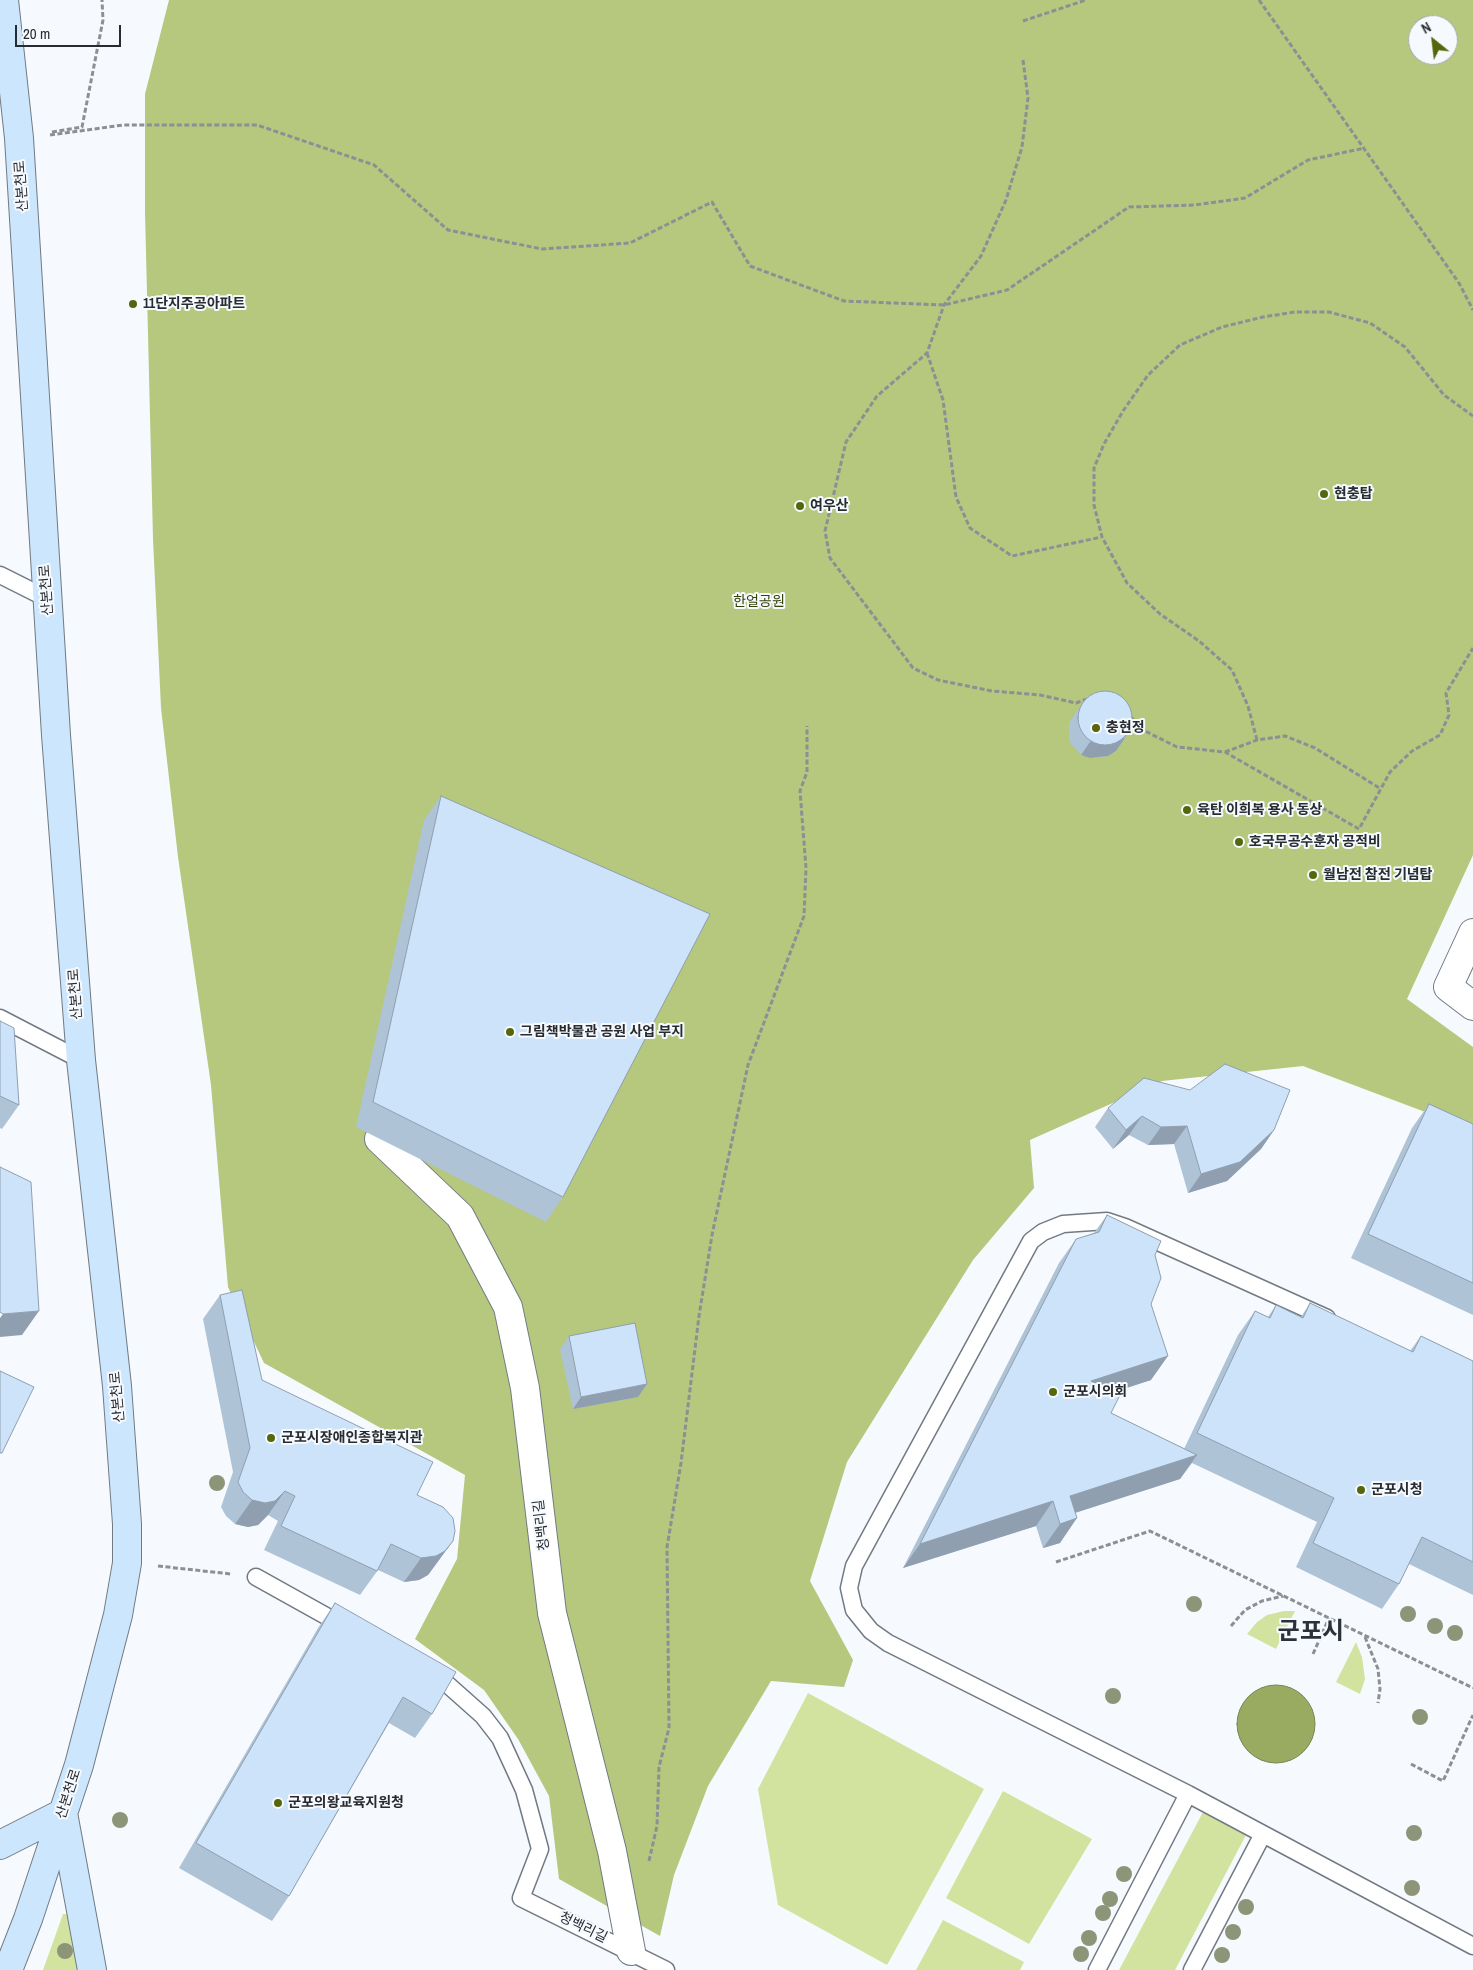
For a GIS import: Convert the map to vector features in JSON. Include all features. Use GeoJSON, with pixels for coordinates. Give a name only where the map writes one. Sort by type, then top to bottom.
{"type":"FeatureCollection","features":[{"type":"Feature","properties":{"kind":"street","name":"산본천로"},"geometry":{"type":"LineString","coordinates":[[4,0],[19,138],[48,598],[81,1060],[117,1386],[127,1524],[127,1563],[118,1615],[63,1813],[28,1919],[8,1970]]}},
{"type":"Feature","properties":{"kind":"street"},"geometry":{"type":"LineString","coordinates":[[1473,933],[1448,987],[1473,1006]]}},
{"type":"Feature","properties":{"kind":"street","name":"청백리길"},"geometry":{"type":"LineString","coordinates":[[379,1139],[460,1216],[508,1307],[525,1388],[552,1613],[612,1851],[631,1951]]}},
{"type":"Feature","properties":{"kind":"street"},"geometry":{"type":"LineString","coordinates":[[0,1845],[63,1813],[92,1970]]}},
{"type":"Feature","properties":{"kind":"lane"},"geometry":{"type":"LineString","coordinates":[[0,575],[48,598]]}},
{"type":"Feature","properties":{"kind":"lane"},"geometry":{"type":"LineString","coordinates":[[0,1018],[81,1060]]}},
{"type":"Feature","properties":{"kind":"lane"},"geometry":{"type":"LineString","coordinates":[[1339,1324],[1125,1227],[1107,1221],[1063,1224],[1044,1232],[1031,1241],[854,1566],[849,1588],[854,1610],[871,1631],[888,1643],[1142,1773],[1188,1794],[1473,1946]]}},
{"type":"Feature","properties":{"kind":"lane"},"geometry":{"type":"LineString","coordinates":[[256,1577],[360,1635]]}},
{"type":"Feature","properties":{"kind":"lane","name":"청백리길"},"geometry":{"type":"LineString","coordinates":[[421,1669],[447,1684],[483,1716],[500,1738],[514,1768],[531,1812],[540,1849],[521,1898],[666,1970]]}},
{"type":"Feature","properties":{"kind":"lane"},"geometry":{"type":"LineString","coordinates":[[1097,1970],[1188,1794]]}},
{"type":"Feature","properties":{"kind":"lane"},"geometry":{"type":"LineString","coordinates":[[1192,1970],[1263,1834]]}},
{"type":"Feature","properties":{"kind":"path"},"geometry":{"type":"LineString","coordinates":[[19,138],[82,126],[104,20],[102,0]]}},
{"type":"Feature","properties":{"kind":"path"},"geometry":{"type":"LineString","coordinates":[[1023,21],[1086,0]]}},
{"type":"Feature","properties":{"kind":"path"},"geometry":{"type":"LineString","coordinates":[[1259,0],[1459,283],[1473,310]]}},
{"type":"Feature","properties":{"kind":"path"},"geometry":{"type":"LineString","coordinates":[[1023,60],[1028,98],[1022,147],[1006,200],[981,256],[944,305],[927,353],[877,396],[846,442],[825,531],[830,558],[913,668],[938,680],[992,691],[1040,695],[1076,703],[1090,698]]}},
{"type":"Feature","properties":{"kind":"path"},"geometry":{"type":"LineString","coordinates":[[19,138],[123,126],[258,125],[374,165],[448,230],[542,249],[630,243],[712,202],[750,266],[844,301],[944,305],[1008,290],[1129,207],[1195,205],[1245,198],[1308,160],[1365,148]]}},
{"type":"Feature","properties":{"kind":"path"},"geometry":{"type":"LineString","coordinates":[[1257,740],[1248,706],[1232,670],[1200,641],[1160,614],[1128,583],[1102,537],[1094,505],[1094,468],[1104,444],[1123,410],[1148,375],[1180,345],[1222,327],[1295,312],[1329,312],[1370,323],[1405,347],[1444,395],[1473,416]]}},
{"type":"Feature","properties":{"kind":"path"},"geometry":{"type":"LineString","coordinates":[[927,353],[943,400],[956,497],[970,528],[1012,556],[1102,537]]}},
{"type":"Feature","properties":{"kind":"path"},"geometry":{"type":"LineString","coordinates":[[1127,713],[1140,729],[1177,747],[1224,752],[1359,829],[1390,772],[1412,751],[1440,735],[1449,715],[1446,694],[1473,648]]}},
{"type":"Feature","properties":{"kind":"path"},"geometry":{"type":"LineString","coordinates":[[647,1869],[657,1826],[660,1767],[669,1728],[667,1547],[681,1463],[699,1316],[712,1235],[748,1065],[804,916],[806,868],[800,791],[807,772],[807,726]]}},
{"type":"Feature","properties":{"kind":"path"},"geometry":{"type":"LineString","coordinates":[[1224,752],[1257,740],[1285,736],[1315,748],[1381,789]]}},
{"type":"Feature","properties":{"kind":"path"},"geometry":{"type":"LineString","coordinates":[[1056,1562],[1150,1531],[1473,1688]]}},
{"type":"Feature","properties":{"kind":"path"},"geometry":{"type":"LineString","coordinates":[[127,1563],[220,1573]]}},
{"type":"Feature","properties":{"kind":"path"},"geometry":{"type":"LineString","coordinates":[[1230,1626],[1245,1610],[1262,1601],[1283,1595]]}},
{"type":"Feature","properties":{"kind":"path"},"geometry":{"type":"LineString","coordinates":[[1313,1654],[1329,1618]]}},
{"type":"Feature","properties":{"kind":"path"},"geometry":{"type":"LineString","coordinates":[[1364,1636],[1378,1670],[1380,1689],[1378,1703]]}},
{"type":"Feature","properties":{"kind":"path"},"geometry":{"type":"LineString","coordinates":[[1411,1764],[1443,1781],[1473,1716]]}},
{"type":"Feature","properties":{"kind":"shaded area"},"geometry":{"type":"Polygon","coordinates":[[[1284,1611],[1295,1611],[1276,1649],[1247,1634],[1257,1622],[1267,1615],[1284,1611]]]}},
{"type":"Feature","properties":{"kind":"shaded area"},"geometry":{"type":"Polygon","coordinates":[[[1356,1642],[1362,1657],[1365,1679],[1360,1694],[1336,1682],[1356,1642]]]}},
{"type":"Feature","properties":{"kind":"shaded area"},"geometry":{"type":"Polygon","coordinates":[[[1276,1685],[1291,1688],[1303,1697],[1312,1709],[1315,1724],[1312,1739],[1303,1751],[1291,1760],[1276,1763],[1261,1760],[1249,1751],[1240,1739],[1237,1724],[1240,1709],[1249,1697],[1261,1688],[1276,1685]]]}},
{"type":"Feature","properties":{"kind":"shaded area"},"geometry":{"type":"Polygon","coordinates":[[[808,1693],[984,1789],[887,1965],[778,1905],[758,1789],[808,1693]]]}},
{"type":"Feature","properties":{"kind":"shaded area"},"geometry":{"type":"Polygon","coordinates":[[[1003,1791],[1092,1839],[1029,1944],[946,1898],[1003,1791]]]}},
{"type":"Feature","properties":{"kind":"shaded area"},"geometry":{"type":"Polygon","coordinates":[[[1203,1812],[1246,1835],[1175,1970],[1119,1970],[1203,1812]]]}},
{"type":"Feature","properties":{"kind":"shaded area"},"geometry":{"type":"Polygon","coordinates":[[[63,1914],[68,1914],[79,1970],[43,1970],[63,1914]]]}},
{"type":"Feature","properties":{"kind":"shaded area"},"geometry":{"type":"Polygon","coordinates":[[[943,1920],[1024,1962],[1020,1970],[916,1970],[943,1920]]]}},
{"type":"Feature","properties":{"kind":"green space","name":"한얼공원"},"geometry":{"type":"Polygon","coordinates":[[[169,0],[1473,0],[1473,855],[1407,999],[1473,1047],[1473,1130],[1303,1066],[1162,1081],[1030,1140],[1034,1188],[973,1260],[847,1462],[810,1581],[853,1660],[844,1687],[771,1681],[708,1786],[674,1875],[660,1936],[559,1879],[549,1796],[518,1739],[484,1690],[415,1639],[457,1559],[465,1475],[264,1363],[228,1287],[211,1085],[178,857],[161,708],[153,539],[145,212],[145,94],[169,0]]]}},
{"type":"Feature","properties":{"kind":"building","name":"충현정"},"geometry":{"type":"Polygon","coordinates":[[[1100,691],[1110,691],[1120,695],[1128,703],[1132,718],[1128,733],[1120,741],[1110,745],[1100,745],[1090,741],[1082,733],[1078,723],[1078,713],[1082,703],[1090,695],[1100,691]]]}},
{"type":"Feature","properties":{"kind":"building","name":"그림책박물관 공원 사업 부지"},"geometry":{"type":"Polygon","coordinates":[[[441,796],[710,914],[563,1197],[373,1102],[441,796]]]}},
{"type":"Feature","properties":{"kind":"building"},"geometry":{"type":"Polygon","coordinates":[[[0,1021],[14,1028],[19,1105],[0,1096],[0,1021]]]}},
{"type":"Feature","properties":{"kind":"building"},"geometry":{"type":"Polygon","coordinates":[[[1225,1064],[1290,1090],[1274,1130],[1240,1162],[1201,1174],[1187,1126],[1161,1127],[1142,1116],[1126,1130],[1108,1108],[1144,1078],[1190,1090],[1225,1064]]]}},
{"type":"Feature","properties":{"kind":"building"},"geometry":{"type":"Polygon","coordinates":[[[1429,1104],[1473,1124],[1473,1283],[1368,1234],[1429,1104]]]}},
{"type":"Feature","properties":{"kind":"building"},"geometry":{"type":"Polygon","coordinates":[[[0,1167],[31,1182],[39,1311],[3,1314],[0,1312],[0,1167]]]}},
{"type":"Feature","properties":{"kind":"building","name":"군포시의회"},"geometry":{"type":"Polygon","coordinates":[[[1107,1215],[1161,1241],[1155,1255],[1161,1278],[1151,1304],[1168,1356],[1091,1381],[1120,1395],[1111,1413],[1197,1455],[1070,1496],[1077,1518],[1060,1524],[1053,1501],[920,1544],[1076,1239],[1099,1232],[1107,1215]]]}},
{"type":"Feature","properties":{"kind":"building","name":"군포시장애인종합복지관"},"geometry":{"type":"Polygon","coordinates":[[[242,1290],[262,1380],[433,1462],[417,1495],[443,1507],[453,1518],[455,1531],[453,1541],[445,1551],[436,1556],[421,1558],[391,1544],[377,1571],[281,1526],[295,1496],[285,1491],[275,1501],[265,1503],[252,1500],[243,1492],[238,1482],[250,1448],[220,1295],[242,1290]]]}},
{"type":"Feature","properties":{"kind":"building","name":"군포시청"},"geometry":{"type":"Polygon","coordinates":[[[1310,1303],[1413,1352],[1421,1336],[1473,1361],[1473,1562],[1422,1537],[1399,1584],[1313,1543],[1334,1498],[1197,1433],[1255,1311],[1270,1318],[1276,1305],[1303,1318],[1310,1303]]]}},
{"type":"Feature","properties":{"kind":"building"},"geometry":{"type":"Polygon","coordinates":[[[635,1323],[647,1384],[581,1397],[569,1336],[635,1323]]]}},
{"type":"Feature","properties":{"kind":"building"},"geometry":{"type":"Polygon","coordinates":[[[0,1371],[34,1387],[2,1453],[0,1453],[0,1371]]]}},
{"type":"Feature","properties":{"kind":"building","name":"군포의왕교육지원청"},"geometry":{"type":"Polygon","coordinates":[[[335,1603],[456,1672],[432,1714],[403,1697],[289,1896],[196,1843],[335,1603]]]}},
{"type":"Feature","properties":{"kind":"place","name":"11단지주공아파트"},"geometry":{"type":"Point","coordinates":[133,304]}},
{"type":"Feature","properties":{"kind":"place","name":"현충탑"},"geometry":{"type":"Point","coordinates":[1324,494]}},
{"type":"Feature","properties":{"kind":"place","name":"여우산"},"geometry":{"type":"Point","coordinates":[800,506]}},
{"type":"Feature","properties":{"kind":"place","name":"충현정"},"geometry":{"type":"Point","coordinates":[1096,728]}},
{"type":"Feature","properties":{"kind":"place","name":"육탄 이희복 용사 동상"},"geometry":{"type":"Point","coordinates":[1187,810]}},
{"type":"Feature","properties":{"kind":"place","name":"호국무공수훈자 공적비"},"geometry":{"type":"Point","coordinates":[1239,842]}},
{"type":"Feature","properties":{"kind":"place","name":"월남전 참전 기념탑"},"geometry":{"type":"Point","coordinates":[1313,875]}},
{"type":"Feature","properties":{"kind":"place","name":"그림책박물관 공원 사업 부지"},"geometry":{"type":"Point","coordinates":[510,1032]}},
{"type":"Feature","properties":{"kind":"place","name":"군포시의회"},"geometry":{"type":"Point","coordinates":[1053,1392]}},
{"type":"Feature","properties":{"kind":"place","name":"군포시장애인종합복지관"},"geometry":{"type":"Point","coordinates":[271,1438]}},
{"type":"Feature","properties":{"kind":"place","name":"군포시청"},"geometry":{"type":"Point","coordinates":[1361,1490]}},
{"type":"Feature","properties":{"kind":"place","name":"군포의왕교육지원청"},"geometry":{"type":"Point","coordinates":[278,1803]}},
{"type":"Feature","properties":{"kind":"district","name":"군포시"},"geometry":{"type":"Point","coordinates":[1311,1633]}}]}
